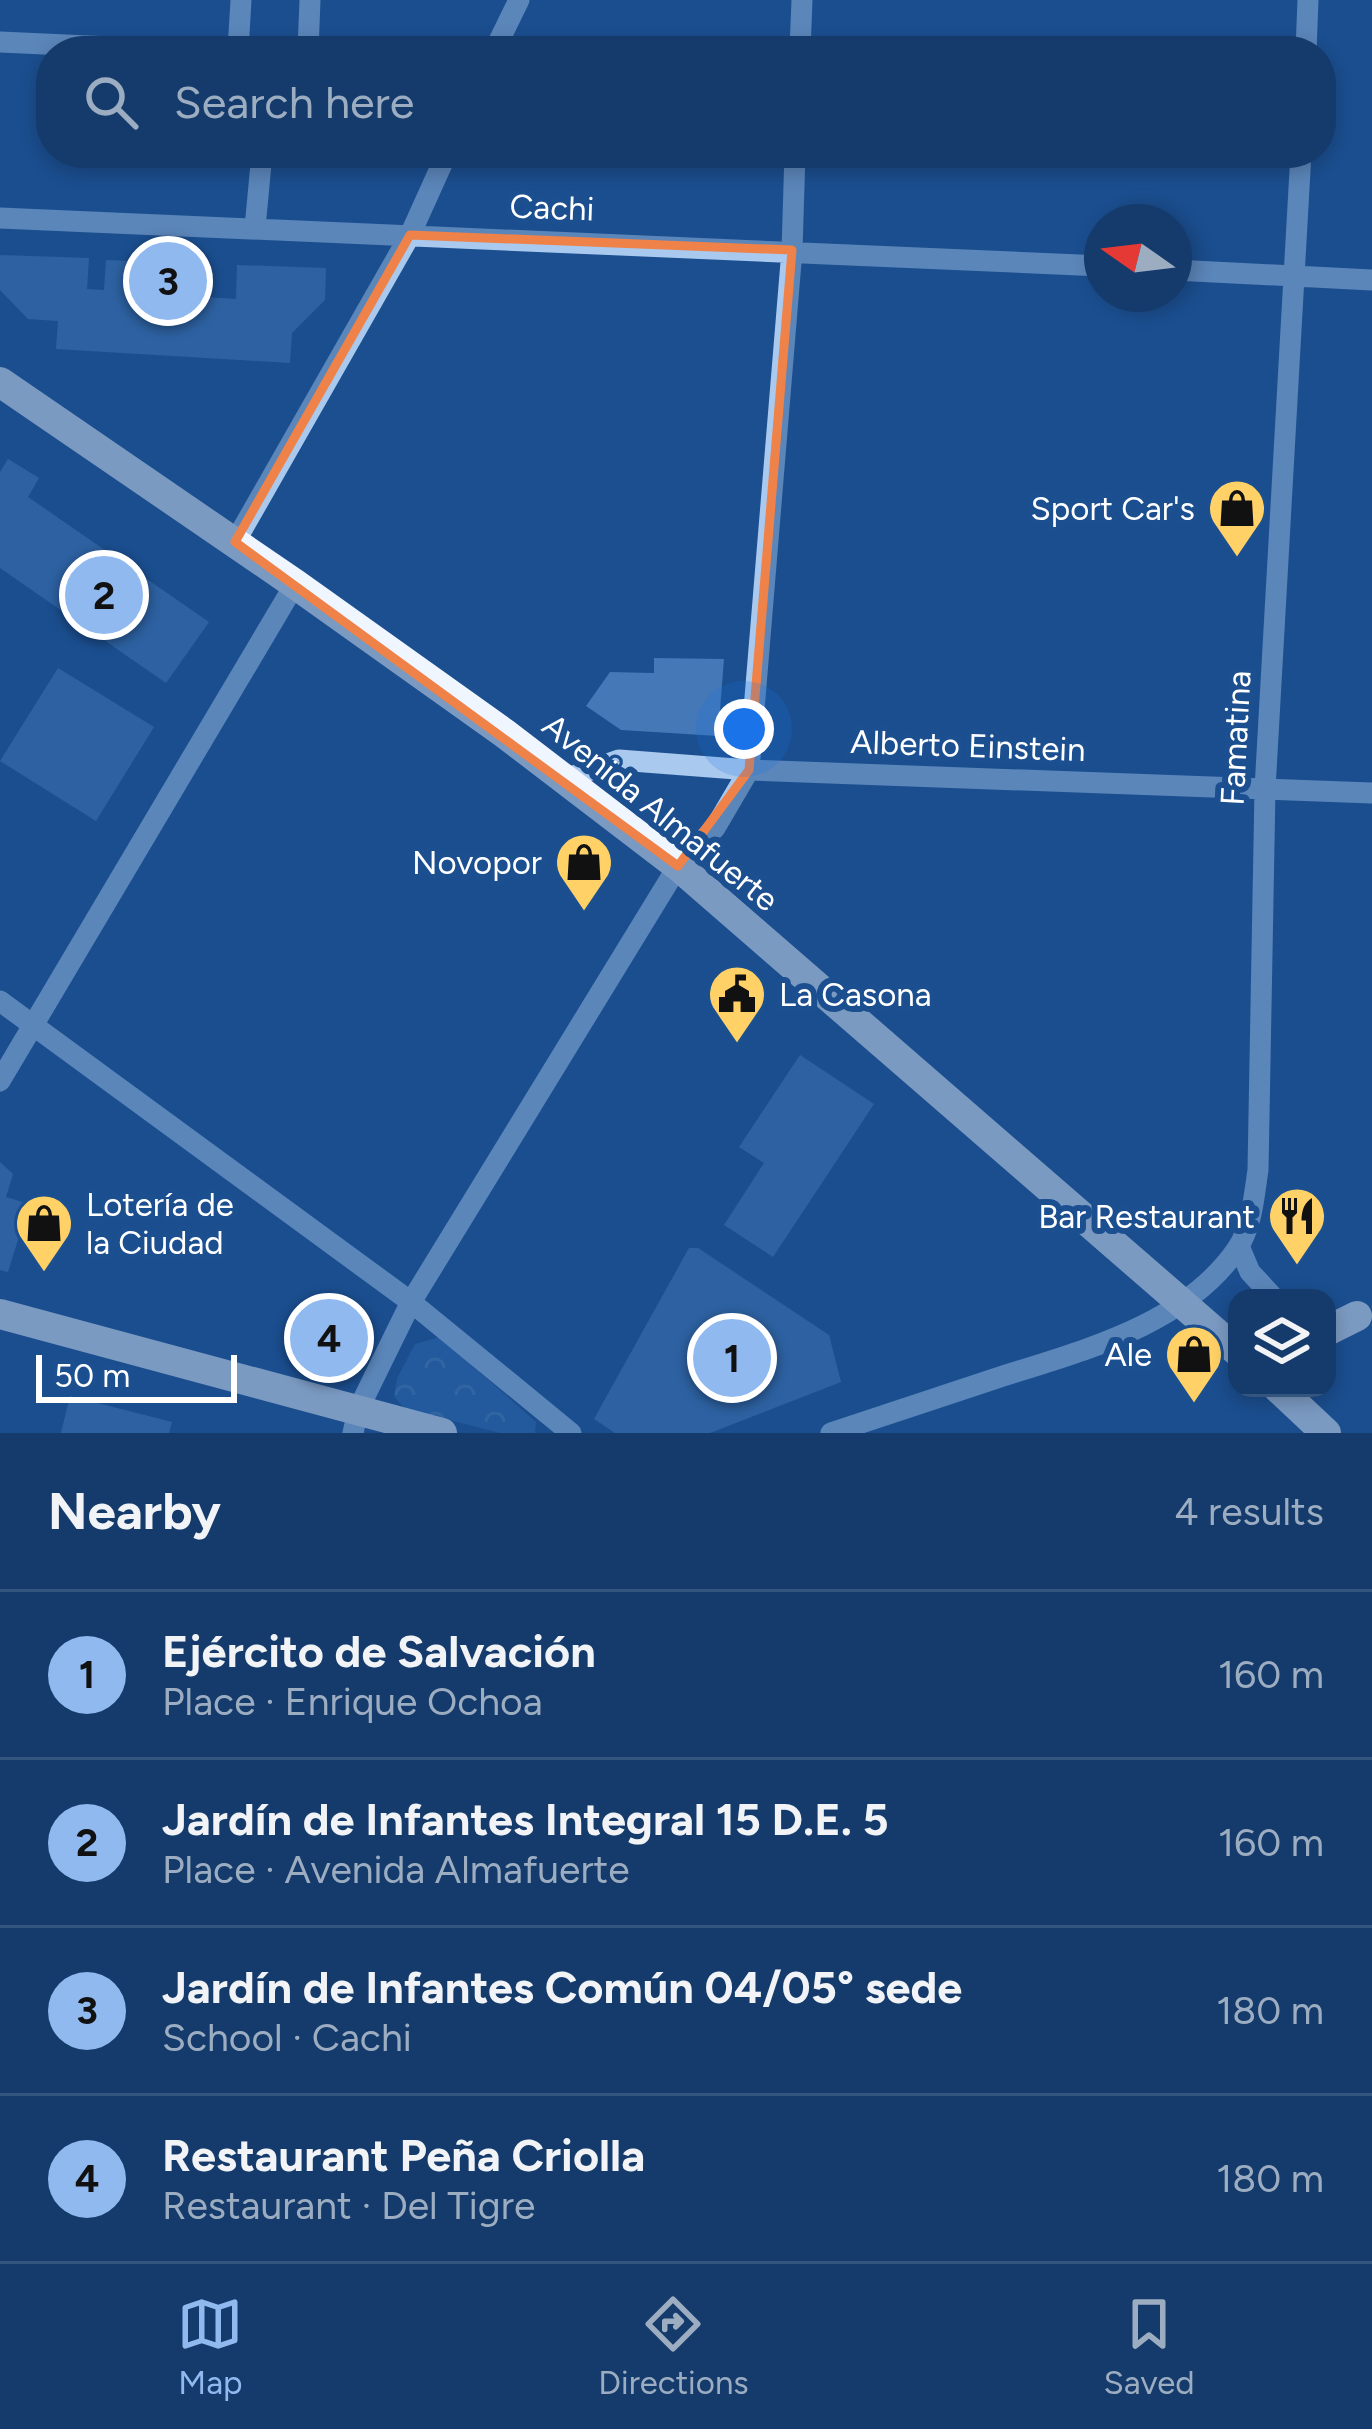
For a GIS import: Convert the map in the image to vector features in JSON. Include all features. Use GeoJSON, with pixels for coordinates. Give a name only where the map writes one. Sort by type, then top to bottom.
{"type":"FeatureCollection","features":[{"type":"Feature","properties":{"kind":"main road","name":"Avenida Almafuerte"},"geometry":{"type":"LineString","coordinates":[[0,382],[295,584],[678,866],[1228,1343]]}},
{"type":"Feature","properties":{"kind":"main road"},"geometry":{"type":"LineString","coordinates":[[0,1314],[356,1421],[442,1433]]}},
{"type":"Feature","properties":{"kind":"main road"},"geometry":{"type":"LineString","coordinates":[[1296,1397],[1326,1433]]}},
{"type":"Feature","properties":{"kind":"street"},"geometry":{"type":"LineString","coordinates":[[239,36],[241,0]]}},
{"type":"Feature","properties":{"kind":"street"},"geometry":{"type":"LineString","coordinates":[[309,36],[310,0]]}},
{"type":"Feature","properties":{"kind":"street"},"geometry":{"type":"LineString","coordinates":[[501,36],[519,0]]}},
{"type":"Feature","properties":{"kind":"street"},"geometry":{"type":"LineString","coordinates":[[801,36],[802,0]]}},
{"type":"Feature","properties":{"kind":"street"},"geometry":{"type":"LineString","coordinates":[[1307,36],[1308,0]]}},
{"type":"Feature","properties":{"kind":"street"},"geometry":{"type":"LineString","coordinates":[[0,42],[36,44]]}},
{"type":"Feature","properties":{"kind":"street"},"geometry":{"type":"LineString","coordinates":[[255,228],[261,168]]}},
{"type":"Feature","properties":{"kind":"street"},"geometry":{"type":"LineString","coordinates":[[235,542],[410,235],[440,168]]}},
{"type":"Feature","properties":{"kind":"street"},"geometry":{"type":"LineString","coordinates":[[356,1421],[411,1302],[678,866],[715,828],[749,770],[794,168]]}},
{"type":"Feature","properties":{"kind":"street","name":"Famatina"},"geometry":{"type":"LineString","coordinates":[[831,1433],[1134,1330],[1184,1302],[1239,1246],[1253,1206],[1258,1170],[1264,789],[1300,168]]}},
{"type":"Feature","properties":{"kind":"street","name":"Cachi"},"geometry":{"type":"LineString","coordinates":[[0,218],[1084,265]]}},
{"type":"Feature","properties":{"kind":"street"},"geometry":{"type":"LineString","coordinates":[[1192,271],[1372,280]]}},
{"type":"Feature","properties":{"kind":"street"},"geometry":{"type":"LineString","coordinates":[[0,1082],[295,584]]}},
{"type":"Feature","properties":{"kind":"street","name":"Alberto Einstein"},"geometry":{"type":"LineString","coordinates":[[565,779],[619,760],[749,770],[1372,793]]}},
{"type":"Feature","properties":{"kind":"street"},"geometry":{"type":"LineString","coordinates":[[0,1001],[411,1302],[572,1433]]}},
{"type":"Feature","properties":{"kind":"street"},"geometry":{"type":"LineString","coordinates":[[1239,1246],[1250,1272],[1266,1289]]}},
{"type":"Feature","properties":{"kind":"highlighted area"},"geometry":{"type":"Polygon","coordinates":[[[410,235],[792,250],[749,770],[678,866],[235,542],[410,235]]]}},
{"type":"Feature","properties":{"kind":"green space"},"geometry":{"type":"Polygon","coordinates":[[[440,1337],[536,1422],[535,1433],[500,1433],[404,1408],[394,1396],[397,1379],[415,1344],[440,1337]]]}},
{"type":"Feature","properties":{"kind":"building"},"geometry":{"type":"Polygon","coordinates":[[[0,255],[89,258],[87,289],[104,290],[106,260],[207,264],[205,297],[236,299],[237,265],[326,268],[325,300],[292,333],[290,363],[56,349],[58,321],[28,319],[0,290],[0,255]]]}},
{"type":"Feature","properties":{"kind":"building"},"geometry":{"type":"Polygon","coordinates":[[[8,459],[39,478],[28,497],[209,622],[166,683],[0,568],[0,472],[8,459]]]}},
{"type":"Feature","properties":{"kind":"building"},"geometry":{"type":"Polygon","coordinates":[[[654,658],[724,659],[718,736],[621,730],[586,706],[610,672],[654,673],[654,658]]]}},
{"type":"Feature","properties":{"kind":"building"},"geometry":{"type":"Polygon","coordinates":[[[58,668],[154,727],[96,821],[0,761],[58,668]]]}},
{"type":"Feature","properties":{"kind":"building"},"geometry":{"type":"Polygon","coordinates":[[[800,1055],[874,1104],[773,1257],[724,1225],[764,1163],[739,1147],[800,1055]]]}},
{"type":"Feature","properties":{"kind":"building"},"geometry":{"type":"Polygon","coordinates":[[[0,1162],[13,1174],[6,1197],[29,1204],[8,1272],[0,1270],[0,1162]]]}},
{"type":"Feature","properties":{"kind":"building"},"geometry":{"type":"Polygon","coordinates":[[[689,1248],[698,1248],[829,1335],[841,1382],[710,1433],[615,1433],[594,1419],[689,1248]]]}},
{"type":"Feature","properties":{"kind":"building"},"geometry":{"type":"Polygon","coordinates":[[[303,1314],[352,1328],[333,1359],[294,1347],[303,1314]]]}},
{"type":"Feature","properties":{"kind":"building"},"geometry":{"type":"Polygon","coordinates":[[[70,1396],[172,1422],[169,1433],[61,1433],[70,1396]]]}},
{"type":"Feature","properties":{"kind":"place","name":"Jardín de Infantes Común 04/05° sede"},"geometry":{"type":"Point","coordinates":[168,281]}},
{"type":"Feature","properties":{"kind":"place","name":"Sport Car's"},"geometry":{"type":"Point","coordinates":[1237,559]}},
{"type":"Feature","properties":{"kind":"place","name":"Jardín de Infantes Integral 15 D.E. 5"},"geometry":{"type":"Point","coordinates":[104,595]}},
{"type":"Feature","properties":{"kind":"place","name":"Novopor"},"geometry":{"type":"Point","coordinates":[584,913]}},
{"type":"Feature","properties":{"kind":"place","name":"La Casona"},"geometry":{"type":"Point","coordinates":[737,1045]}},
{"type":"Feature","properties":{"kind":"place","name":"Bar Restaurant"},"geometry":{"type":"Point","coordinates":[1297,1267]}},
{"type":"Feature","properties":{"kind":"place","name":"Lotería de la Ciudad"},"geometry":{"type":"Point","coordinates":[44,1274]}},
{"type":"Feature","properties":{"kind":"place","name":"Restaurant Peña Criolla"},"geometry":{"type":"Point","coordinates":[329,1338]}},
{"type":"Feature","properties":{"kind":"place","name":"Ejército de Salvación"},"geometry":{"type":"Point","coordinates":[732,1358]}},
{"type":"Feature","properties":{"kind":"place","name":"Ale"},"geometry":{"type":"Point","coordinates":[1194,1405]}}]}
